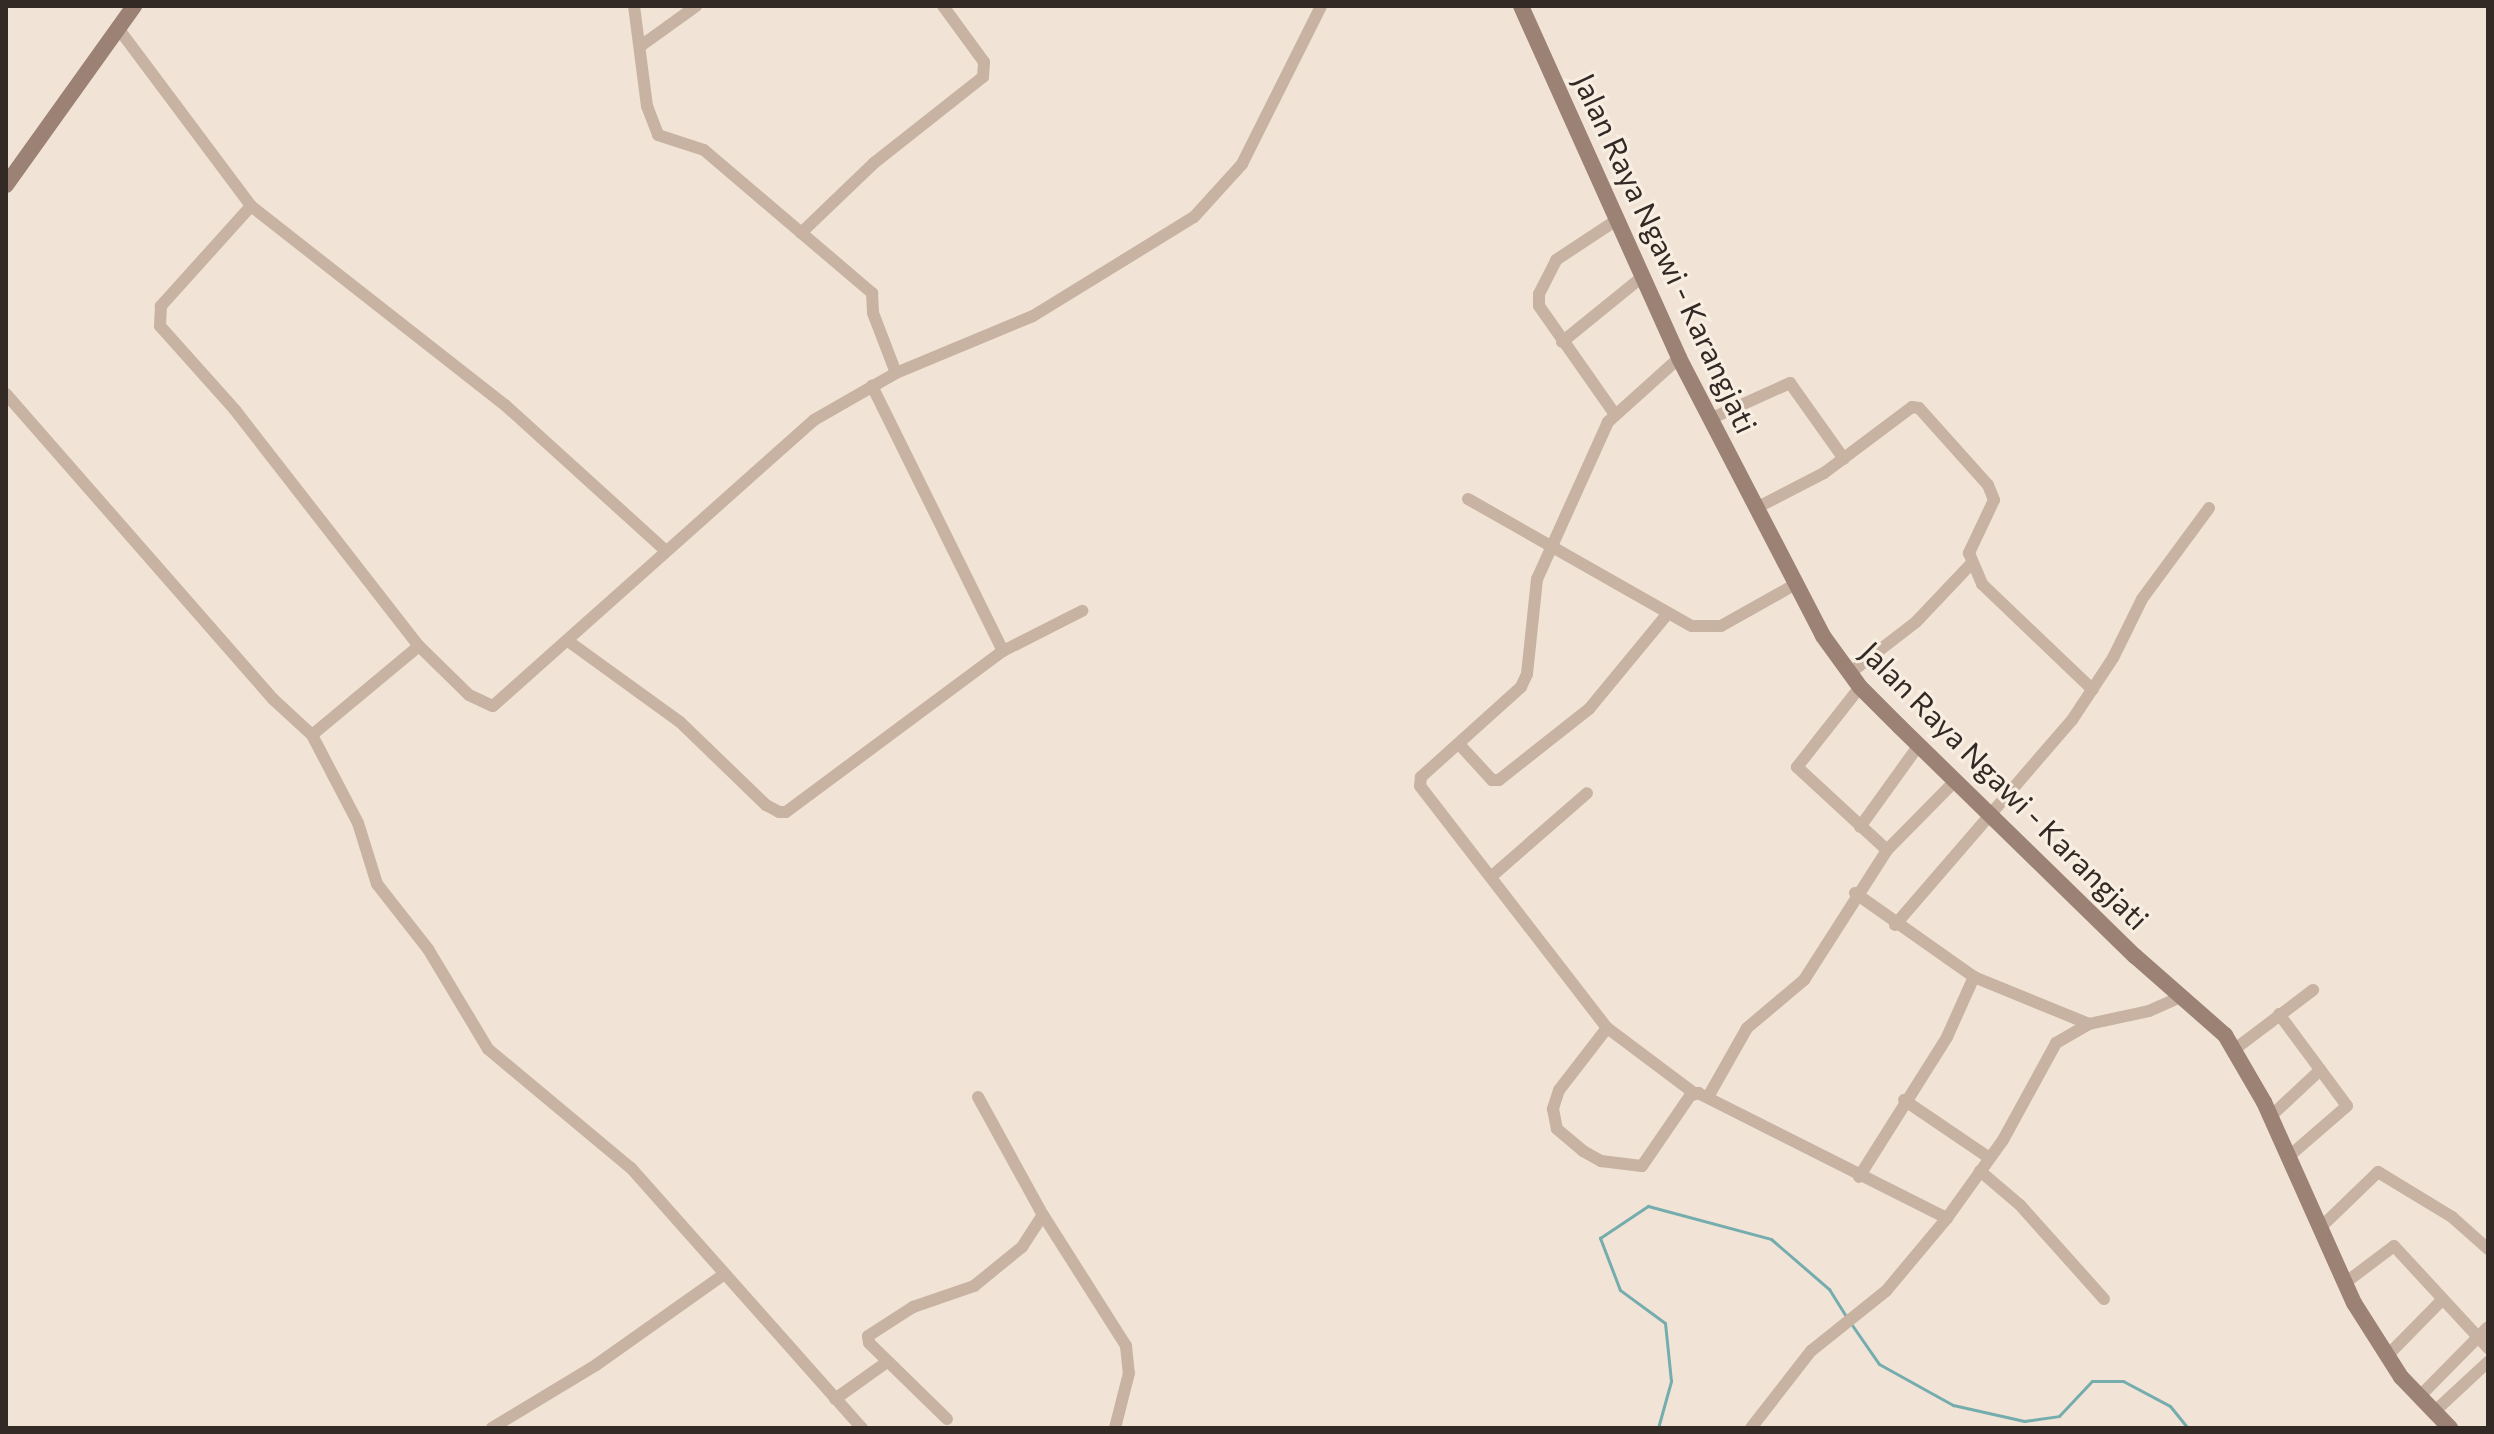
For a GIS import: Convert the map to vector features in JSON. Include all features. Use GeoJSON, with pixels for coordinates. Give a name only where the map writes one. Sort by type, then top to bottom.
{"type":"FeatureCollection","features":[{"type":"Feature","properties":{"kind":"street"},"geometry":{"type":"LineString","coordinates":[[6,185],[134,6]]}},
{"type":"Feature","properties":{"kind":"street"},"geometry":{"type":"LineString","coordinates":[[634,6],[642,45],[647,106],[658,135],[704,150],[872,293],[873,313],[896,373]]}},
{"type":"Feature","properties":{"kind":"street"},"geometry":{"type":"LineString","coordinates":[[642,45],[696,6]]}},
{"type":"Feature","properties":{"kind":"street"},"geometry":{"type":"LineString","coordinates":[[801,233],[874,163],[983,77],[984,62],[943,6]]}},
{"type":"Feature","properties":{"kind":"street"},"geometry":{"type":"LineString","coordinates":[[251,206],[166,299],[157,320],[419,646],[488,707],[568,641],[665,550],[814,420],[896,373],[1033,316],[1202,210],[1242,164],[1321,6]]}},
{"type":"Feature","properties":{"kind":"street","name":"Jalan Raya Ngawi - Karangjati"},"geometry":{"type":"LineString","coordinates":[[1521,6],[1679,358],[1758,507],[1794,585],[1855,680],[1955,781],[2181,997],[2206,1015],[2235,1049],[2270,1117],[2345,1283],[2387,1356],[2419,1397],[2450,1428]]}},
{"type":"Feature","properties":{"kind":"street"},"geometry":{"type":"LineString","coordinates":[[118,28],[251,206],[505,405],[665,550]]}},
{"type":"Feature","properties":{"kind":"street"},"geometry":{"type":"LineString","coordinates":[[1614,413],[1539,306],[1545,277],[1556,260],[1618,219]]}},
{"type":"Feature","properties":{"kind":"street"},"geometry":{"type":"LineString","coordinates":[[1562,342],[1642,277]]}},
{"type":"Feature","properties":{"kind":"street"},"geometry":{"type":"LineString","coordinates":[[1679,358],[1614,413],[1550,547],[1533,596],[1527,674],[1521,687],[1421,777],[1420,786],[1606,1027],[1694,1093],[1708,1097],[1859,1177],[1947,1218]]}},
{"type":"Feature","properties":{"kind":"street"},"geometry":{"type":"LineString","coordinates":[[1710,419],[1790,383],[1844,459]]}},
{"type":"Feature","properties":{"kind":"street"},"geometry":{"type":"LineString","coordinates":[[872,386],[1003,651]]}},
{"type":"Feature","properties":{"kind":"street"},"geometry":{"type":"LineString","coordinates":[[6,394],[273,699],[312,735],[358,823],[377,884],[428,949],[488,1049],[631,1168],[862,1428]]}},
{"type":"Feature","properties":{"kind":"street"},"geometry":{"type":"LineString","coordinates":[[1758,507],[1844,459],[1912,407],[1919,408],[1988,485],[1994,500],[1969,553],[1971,564],[2000,603],[2093,690]]}},
{"type":"Feature","properties":{"kind":"street"},"geometry":{"type":"LineString","coordinates":[[1468,499],[1692,626],[1721,626],[1794,585]]}},
{"type":"Feature","properties":{"kind":"street"},"geometry":{"type":"LineString","coordinates":[[1895,925],[1992,815],[2093,690],[2142,599],[2209,508]]}},
{"type":"Feature","properties":{"kind":"street"},"geometry":{"type":"LineString","coordinates":[[1887,850],[1797,767],[1855,680],[1971,564]]}},
{"type":"Feature","properties":{"kind":"street"},"geometry":{"type":"LineString","coordinates":[[568,641],[680,722],[766,805],[786,812],[1003,651],[1082,611]]}},
{"type":"Feature","properties":{"kind":"street"},"geometry":{"type":"LineString","coordinates":[[1459,744],[1492,780],[1499,780],[1589,709],[1668,613]]}},
{"type":"Feature","properties":{"kind":"street"},"geometry":{"type":"LineString","coordinates":[[312,735],[419,646]]}},
{"type":"Feature","properties":{"kind":"street"},"geometry":{"type":"LineString","coordinates":[[1860,827],[1919,745]]}},
{"type":"Feature","properties":{"kind":"street"},"geometry":{"type":"LineString","coordinates":[[1708,1097],[1747,1028],[1804,980],[1855,893],[1887,850],[1955,781]]}},
{"type":"Feature","properties":{"kind":"street"},"geometry":{"type":"LineString","coordinates":[[1492,876],[1587,793]]}},
{"type":"Feature","properties":{"kind":"street"},"geometry":{"type":"LineString","coordinates":[[1855,893],[1895,925],[1974,977],[2089,1024]]}},
{"type":"Feature","properties":{"kind":"street"},"geometry":{"type":"LineString","coordinates":[[1859,1177],[1904,1100],[1947,1037],[1974,977]]}},
{"type":"Feature","properties":{"kind":"street"},"geometry":{"type":"LineString","coordinates":[[2235,1049],[2313,990]]}},
{"type":"Feature","properties":{"kind":"street"},"geometry":{"type":"LineString","coordinates":[[1751,1428],[1811,1351],[1902,1275],[1947,1218],[2015,1120],[2049,1052],[2072,1030],[2149,1011],[2181,997]]}},
{"type":"Feature","properties":{"kind":"street"},"geometry":{"type":"LineString","coordinates":[[2279,1014],[2346,1109],[2287,1158]]}},
{"type":"Feature","properties":{"kind":"street"},"geometry":{"type":"LineString","coordinates":[[1606,1027],[1606,1034],[1559,1090],[1553,1109],[1557,1129],[1583,1151],[1601,1161],[1642,1166],[1694,1093]]}},
{"type":"Feature","properties":{"kind":"street"},"geometry":{"type":"LineString","coordinates":[[2270,1117],[2320,1070]]}},
{"type":"Feature","properties":{"kind":"street"},"geometry":{"type":"LineString","coordinates":[[978,1097],[1043,1215],[1126,1346],[1129,1373],[1121,1426]]}},
{"type":"Feature","properties":{"kind":"street"},"geometry":{"type":"LineString","coordinates":[[1904,1100],[1988,1157]]}},
{"type":"Feature","properties":{"kind":"street"},"geometry":{"type":"LineString","coordinates":[[1980,1171],[2020,1205],[2104,1299]]}},
{"type":"Feature","properties":{"kind":"street"},"geometry":{"type":"LineString","coordinates":[[2319,1229],[2378,1172],[2452,1217],[2488,1249]]}},
{"type":"Feature","properties":{"kind":"street"},"geometry":{"type":"LineString","coordinates":[[947,1419],[869,1343],[870,1334],[913,1307],[974,1286],[1022,1247],[1043,1215]]}},
{"type":"Feature","properties":{"kind":"street"},"geometry":{"type":"LineString","coordinates":[[2345,1283],[2394,1246],[2488,1348]]}},
{"type":"Feature","properties":{"kind":"street"},"geometry":{"type":"LineString","coordinates":[[492,1428],[596,1365],[723,1275]]}},
{"type":"Feature","properties":{"kind":"street"},"geometry":{"type":"LineString","coordinates":[[2387,1356],[2442,1300]]}},
{"type":"Feature","properties":{"kind":"street"},"geometry":{"type":"LineString","coordinates":[[2419,1397],[2488,1327]]}},
{"type":"Feature","properties":{"kind":"street"},"geometry":{"type":"LineString","coordinates":[[835,1399],[887,1362]]}},
{"type":"Feature","properties":{"kind":"street"},"geometry":{"type":"LineString","coordinates":[[2434,1412],[2488,1362]]}},
{"type":"Feature","properties":{"kind":"waterway"},"geometry":{"type":"LineString","coordinates":[[1658,1428],[1671,1381],[1665,1323],[1620,1290],[1600,1238],[1648,1206],[1771,1239],[1829,1289],[1848,1319]]}},
{"type":"Feature","properties":{"kind":"waterway"},"geometry":{"type":"LineString","coordinates":[[1852,1325],[1879,1364],[1953,1405],[2024,1421],[2059,1416],[2092,1381],[2123,1381],[2170,1406],[2188,1428]]}}]}
